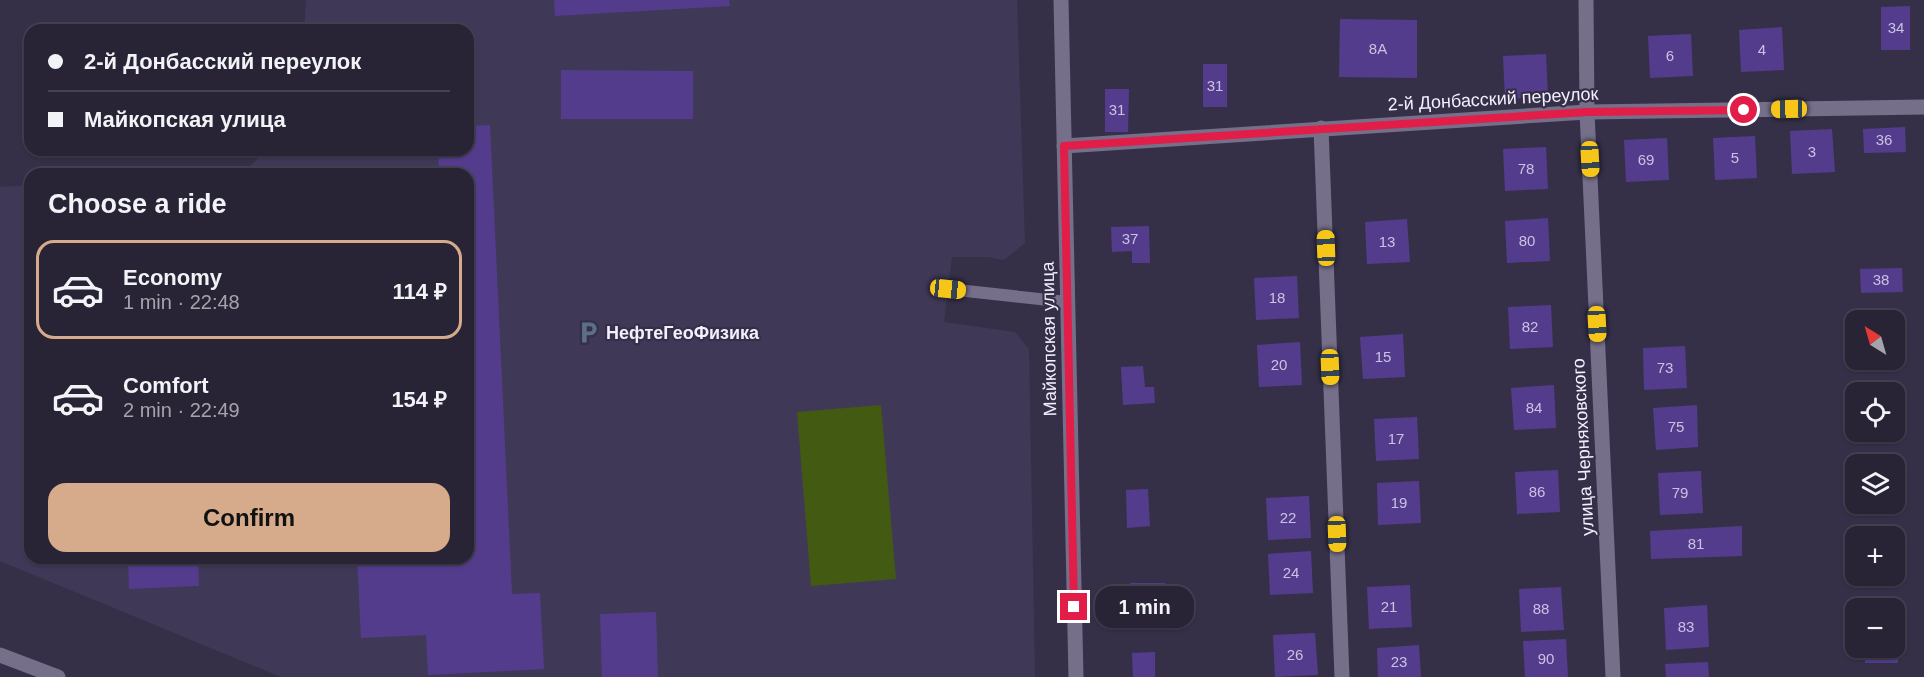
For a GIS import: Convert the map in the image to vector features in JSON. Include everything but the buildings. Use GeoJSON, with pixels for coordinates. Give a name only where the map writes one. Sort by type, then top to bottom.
{"type":"FeatureCollection","features":[{"type":"Feature","properties":{"kind":"street","name":"Майкопская улица"},"geometry":{"type":"LineString","coordinates":[[1061,0],[1076,677]]}},
{"type":"Feature","properties":{"kind":"street","name":"улица Черняховского"},"geometry":{"type":"LineString","coordinates":[[1586,0],[1587,112],[1613,677]]}},
{"type":"Feature","properties":{"kind":"street","name":"2-й Донбасский переулок"},"geometry":{"type":"LineString","coordinates":[[1064,146],[1587,112],[1924,107]]}},
{"type":"Feature","properties":{"kind":"street"},"geometry":{"type":"LineString","coordinates":[[1321,128],[1342,677]]}},
{"type":"Feature","properties":{"kind":"street"},"geometry":{"type":"LineString","coordinates":[[0,655],[58,677]]}},
{"type":"Feature","properties":{"kind":"lane"},"geometry":{"type":"LineString","coordinates":[[948,289],[1068,302]]}},
{"type":"Feature","properties":{"kind":"shaded area"},"geometry":{"type":"Polygon","coordinates":[[[306,0],[1017,0],[1025,243],[1004,260],[988,257],[952,257],[944,322],[1015,332],[1029,349],[1035,677],[281,677],[0,561],[0,187],[24,185],[24,564],[474,564],[474,168],[249,168],[260,156],[474,156],[474,24],[304,24],[306,0]]]}},
{"type":"Feature","properties":{"kind":"green space"},"geometry":{"type":"Polygon","coordinates":[[[881,405],[896,579],[811,586],[797,412],[881,405]]]}},
{"type":"Feature","properties":{"kind":"place","name":"НефтеГеоФизика"},"geometry":{"type":"Point","coordinates":[588,333]}},
{"type":"Feature","properties":{"kind":"route"},"geometry":{"type":"LineString","coordinates":[[1074,607],[1064,146],[1587,112],[1744,110]]}}]}
